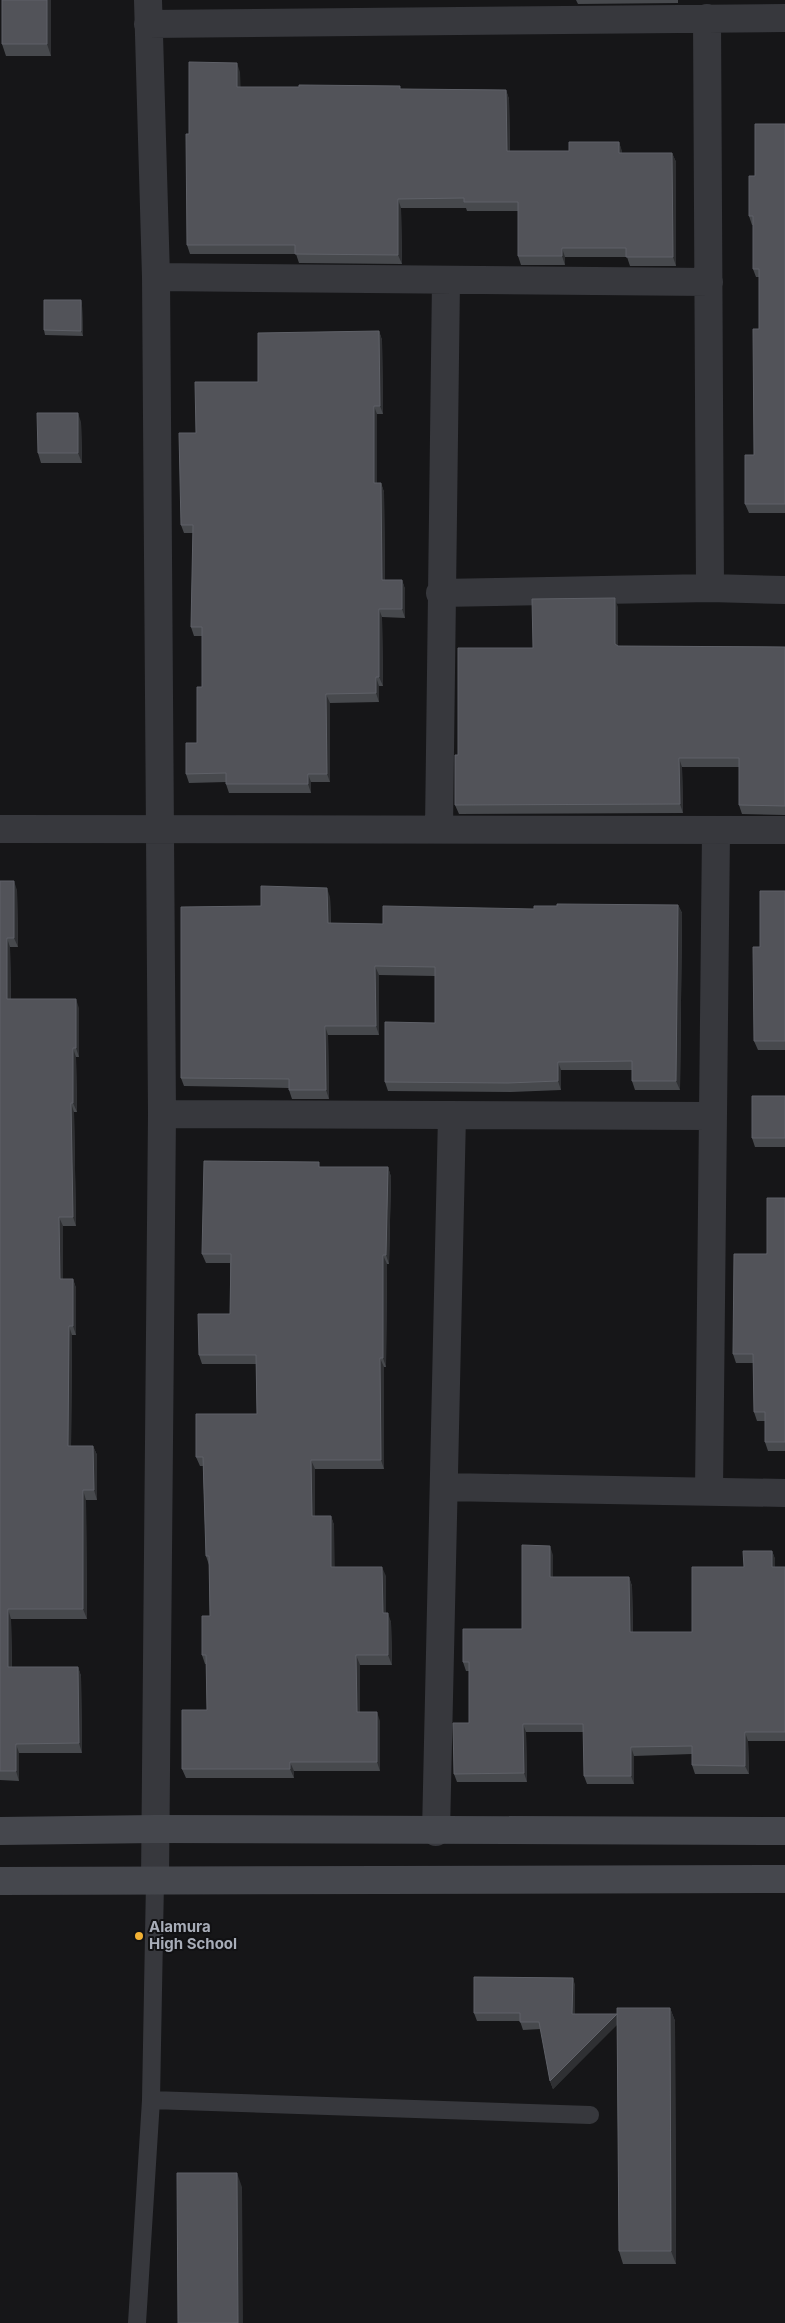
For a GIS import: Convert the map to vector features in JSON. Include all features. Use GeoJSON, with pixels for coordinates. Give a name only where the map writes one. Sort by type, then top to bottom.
{"type":"FeatureCollection","features":[{"type":"Feature","properties":{"kind":"street"},"geometry":{"type":"LineString","coordinates":[[156,1882],[162,1114],[156,278],[148,12],[785,18]]}},
{"type":"Feature","properties":{"kind":"street"},"geometry":{"type":"LineString","coordinates":[[707,18],[710,588]]}},
{"type":"Feature","properties":{"kind":"street"},"geometry":{"type":"LineString","coordinates":[[156,278],[709,282]]}},
{"type":"Feature","properties":{"kind":"street"},"geometry":{"type":"LineString","coordinates":[[439,828],[440,593],[446,280]]}},
{"type":"Feature","properties":{"kind":"street"},"geometry":{"type":"LineString","coordinates":[[440,593],[710,588],[785,590]]}},
{"type":"Feature","properties":{"kind":"street"},"geometry":{"type":"LineString","coordinates":[[0,829],[439,828],[785,830]]}},
{"type":"Feature","properties":{"kind":"street"},"geometry":{"type":"LineString","coordinates":[[710,1492],[716,831]]}},
{"type":"Feature","properties":{"kind":"street"},"geometry":{"type":"LineString","coordinates":[[162,1114],[712,1116]]}},
{"type":"Feature","properties":{"kind":"street"},"geometry":{"type":"LineString","coordinates":[[436,1832],[452,1115]]}},
{"type":"Feature","properties":{"kind":"street"},"geometry":{"type":"LineString","coordinates":[[444,1487],[785,1493]]}},
{"type":"Feature","properties":{"kind":"street"},"geometry":{"type":"LineString","coordinates":[[0,1831],[156,1829],[436,1832],[785,1831]]}},
{"type":"Feature","properties":{"kind":"street"},"geometry":{"type":"LineString","coordinates":[[0,1881],[785,1879]]}},
{"type":"Feature","properties":{"kind":"lane"},"geometry":{"type":"LineString","coordinates":[[137,2323],[151,2100],[156,1882]]}},
{"type":"Feature","properties":{"kind":"lane"},"geometry":{"type":"LineString","coordinates":[[151,2100],[590,2114]]}},
{"type":"Feature","properties":{"kind":"building"},"geometry":{"type":"Polygon","coordinates":[[[2,0],[47,0],[47,44],[2,44],[2,0]]]}},
{"type":"Feature","properties":{"kind":"building"},"geometry":{"type":"Polygon","coordinates":[[[189,62],[237,63],[237,87],[299,87],[299,85],[400,86],[400,89],[506,90],[507,151],[569,151],[569,142],[619,142],[619,153],[672,153],[673,257],[626,257],[626,248],[562,248],[562,256],[518,256],[518,202],[464,202],[464,198],[398,199],[398,255],[295,254],[295,245],[187,245],[186,134],[189,134],[189,62]]]}},
{"type":"Feature","properties":{"kind":"building"},"geometry":{"type":"Polygon","coordinates":[[[755,124],[785,124],[785,504],[745,504],[745,455],[754,455],[753,329],[759,329],[759,269],[753,269],[753,216],[749,216],[749,176],[755,176],[755,124]]]}},
{"type":"Feature","properties":{"kind":"building"},"geometry":{"type":"Polygon","coordinates":[[[44,300],[81,300],[81,331],[44,330],[44,300]]]}},
{"type":"Feature","properties":{"kind":"building"},"geometry":{"type":"Polygon","coordinates":[[[379,331],[380,406],[374,406],[374,483],[381,483],[382,580],[402,580],[402,609],[379,609],[379,677],[376,677],[376,693],[326,694],[327,774],[308,774],[308,784],[226,784],[226,773],[186,774],[186,743],[197,743],[197,687],[202,687],[202,627],[191,627],[193,525],[181,525],[179,433],[196,433],[195,382],[258,382],[258,333],[379,331]]]}},
{"type":"Feature","properties":{"kind":"building"},"geometry":{"type":"Polygon","coordinates":[[[37,413],[78,413],[78,453],[38,453],[37,413]]]}},
{"type":"Feature","properties":{"kind":"building"},"geometry":{"type":"Polygon","coordinates":[[[615,598],[615,644],[618,646],[785,647],[785,806],[739,805],[739,758],[679,758],[680,804],[455,805],[455,755],[458,755],[458,648],[533,648],[532,599],[615,598]]]}},
{"type":"Feature","properties":{"kind":"building"},"geometry":{"type":"Polygon","coordinates":[[[0,881],[14,881],[14,938],[7,938],[7,999],[76,999],[76,1048],[73,1048],[73,1103],[71,1103],[73,1217],[59,1217],[60,1279],[73,1279],[73,1326],[69,1326],[68,1446],[93,1446],[94,1490],[83,1490],[83,1609],[8,1609],[8,1667],[78,1667],[79,1743],[16,1744],[16,1771],[0,1771],[0,881]]]}},
{"type":"Feature","properties":{"kind":"building"},"geometry":{"type":"Polygon","coordinates":[[[261,886],[327,888],[328,923],[383,924],[383,906],[534,909],[534,906],[557,906],[557,904],[678,905],[676,1081],[632,1081],[632,1061],[558,1062],[558,1081],[508,1083],[385,1082],[385,1022],[435,1023],[435,967],[375,966],[376,1026],[325,1026],[326,1090],[289,1090],[289,1079],[181,1078],[181,907],[261,906],[261,886]]]}},
{"type":"Feature","properties":{"kind":"building"},"geometry":{"type":"Polygon","coordinates":[[[760,891],[785,891],[785,1041],[754,1041],[753,947],[760,947],[760,891]]]}},
{"type":"Feature","properties":{"kind":"building"},"geometry":{"type":"Polygon","coordinates":[[[752,1096],[785,1096],[785,1138],[752,1138],[752,1096]]]}},
{"type":"Feature","properties":{"kind":"building"},"geometry":{"type":"Polygon","coordinates":[[[204,1161],[319,1162],[319,1167],[388,1167],[386,1255],[383,1255],[383,1358],[380,1358],[381,1460],[311,1460],[312,1516],[331,1516],[331,1567],[382,1567],[383,1613],[388,1613],[388,1655],[356,1655],[357,1712],[377,1712],[377,1762],[290,1762],[290,1769],[182,1769],[182,1710],[207,1710],[206,1655],[202,1655],[202,1616],[210,1616],[209,1556],[206,1556],[203,1457],[196,1457],[196,1414],[257,1414],[256,1355],[199,1355],[198,1314],[230,1314],[231,1254],[202,1254],[204,1161]]]}},
{"type":"Feature","properties":{"kind":"building"},"geometry":{"type":"Polygon","coordinates":[[[767,1198],[785,1198],[785,1442],[765,1442],[765,1412],[754,1412],[753,1354],[733,1354],[734,1254],[767,1254],[767,1198]]]}},
{"type":"Feature","properties":{"kind":"building"},"geometry":{"type":"Polygon","coordinates":[[[522,1545],[550,1546],[550,1577],[629,1577],[630,1632],[692,1632],[692,1567],[744,1567],[743,1551],[772,1551],[772,1567],[785,1567],[785,1732],[745,1732],[745,1766],[692,1765],[692,1746],[631,1747],[631,1776],[584,1776],[583,1724],[523,1724],[524,1773],[454,1774],[453,1723],[469,1723],[469,1662],[463,1662],[463,1629],[522,1629],[522,1545]]]}},
{"type":"Feature","properties":{"kind":"building"},"geometry":{"type":"Polygon","coordinates":[[[474,1977],[573,1978],[572,2014],[617,2014],[550,2081],[539,2022],[520,2022],[520,2013],[474,2013],[474,1977]]]}},
{"type":"Feature","properties":{"kind":"building"},"geometry":{"type":"Polygon","coordinates":[[[617,2008],[670,2008],[671,2251],[619,2251],[617,2008]]]}},
{"type":"Feature","properties":{"kind":"building"},"geometry":{"type":"Polygon","coordinates":[[[177,2173],[237,2173],[238,2323],[178,2323],[177,2173]]]}},
{"type":"Feature","properties":{"kind":"place","name":"Alamura High School"},"geometry":{"type":"Point","coordinates":[139,1936]}}]}
